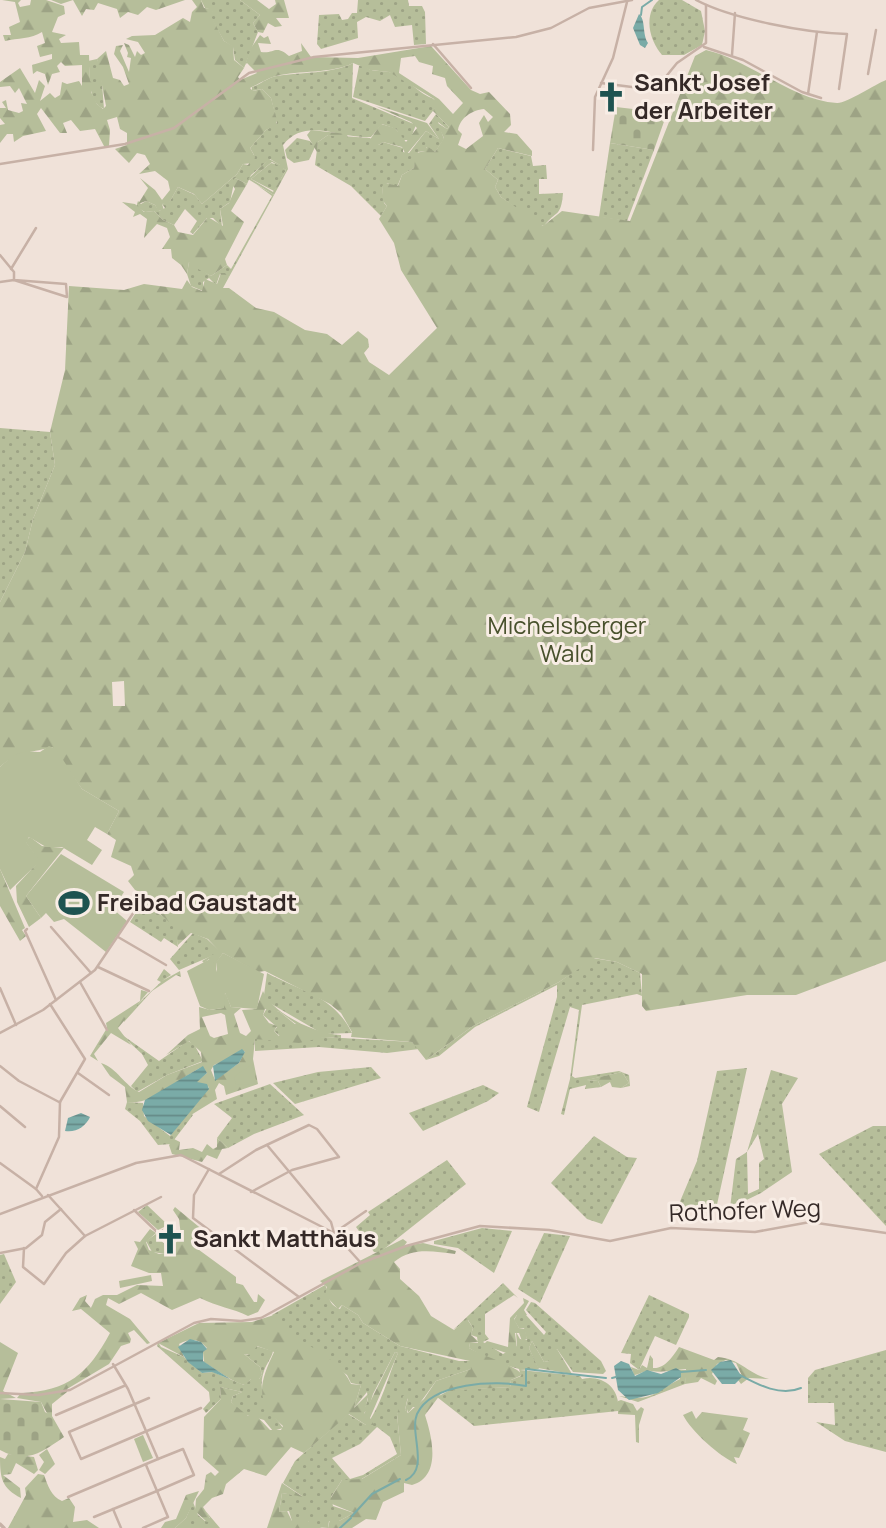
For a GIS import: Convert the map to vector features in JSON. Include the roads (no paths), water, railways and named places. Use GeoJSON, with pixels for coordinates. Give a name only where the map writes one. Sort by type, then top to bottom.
{"type":"FeatureCollection","features":[{"type":"Feature","properties":{"kind":"street"},"geometry":{"type":"LineString","coordinates":[[0,164],[128,144],[183,124],[245,75],[314,57],[365,55],[433,44],[480,43],[523,36],[551,28],[589,8],[632,0]]}},
{"type":"Feature","properties":{"kind":"street"},"geometry":{"type":"LineString","coordinates":[[696,0],[735,13],[817,32],[847,34],[839,89]]}},
{"type":"Feature","properties":{"kind":"street"},"geometry":{"type":"LineString","coordinates":[[593,150],[594,102],[618,44],[626,2]]}},
{"type":"Feature","properties":{"kind":"street"},"geometry":{"type":"LineString","coordinates":[[704,47],[706,5]]}},
{"type":"Feature","properties":{"kind":"street"},"geometry":{"type":"LineString","coordinates":[[732,56],[735,13]]}},
{"type":"Feature","properties":{"kind":"street"},"geometry":{"type":"LineString","coordinates":[[868,74],[876,30]]}},
{"type":"Feature","properties":{"kind":"street"},"geometry":{"type":"LineString","coordinates":[[808,95],[817,32]]}},
{"type":"Feature","properties":{"kind":"street"},"geometry":{"type":"LineString","coordinates":[[433,44],[471,88]]}},
{"type":"Feature","properties":{"kind":"street"},"geometry":{"type":"LineString","coordinates":[[601,83],[655,90],[677,63],[704,47],[732,56],[808,95],[821,98]]}},
{"type":"Feature","properties":{"kind":"street"},"geometry":{"type":"LineString","coordinates":[[11,269],[36,228]]}},
{"type":"Feature","properties":{"kind":"street"},"geometry":{"type":"LineString","coordinates":[[0,255],[11,269],[14,280]]}},
{"type":"Feature","properties":{"kind":"street"},"geometry":{"type":"LineString","coordinates":[[0,282],[14,280],[66,284],[67,298],[14,280]]}},
{"type":"Feature","properties":{"kind":"street"},"geometry":{"type":"LineString","coordinates":[[0,1033],[56,1000],[98,967],[142,900]]}},
{"type":"Feature","properties":{"kind":"street"},"geometry":{"type":"LineString","coordinates":[[51,927],[91,972]]}},
{"type":"Feature","properties":{"kind":"street"},"geometry":{"type":"LineString","coordinates":[[27,929],[25,931],[56,1000]]}},
{"type":"Feature","properties":{"kind":"street"},"geometry":{"type":"LineString","coordinates":[[118,937],[166,965]]}},
{"type":"Feature","properties":{"kind":"street"},"geometry":{"type":"LineString","coordinates":[[98,967],[149,991]]}},
{"type":"Feature","properties":{"kind":"street"},"geometry":{"type":"LineString","coordinates":[[80,982],[107,1030]]}},
{"type":"Feature","properties":{"kind":"street"},"geometry":{"type":"LineString","coordinates":[[0,988],[16,1025]]}},
{"type":"Feature","properties":{"kind":"street"},"geometry":{"type":"LineString","coordinates":[[36,1189],[59,1137],[60,1102],[85,1059],[50,1004]]}},
{"type":"Feature","properties":{"kind":"street"},"geometry":{"type":"LineString","coordinates":[[0,1066],[19,1081],[60,1102]]}},
{"type":"Feature","properties":{"kind":"street"},"geometry":{"type":"LineString","coordinates":[[77,1072],[110,1095]]}},
{"type":"Feature","properties":{"kind":"street"},"geometry":{"type":"LineString","coordinates":[[0,1106],[25,1127]]}},
{"type":"Feature","properties":{"kind":"street"},"geometry":{"type":"LineString","coordinates":[[219,1174],[267,1145],[312,1125],[324,1136],[338,1158],[289,1171],[251,1192]]}},
{"type":"Feature","properties":{"kind":"street"},"geometry":{"type":"LineString","coordinates":[[267,1145],[331,1222],[334,1233]]}},
{"type":"Feature","properties":{"kind":"street"},"geometry":{"type":"LineString","coordinates":[[0,1214],[136,1163],[171,1155],[191,1158],[251,1192],[334,1233],[361,1263]]}},
{"type":"Feature","properties":{"kind":"street"},"geometry":{"type":"LineString","coordinates":[[0,1163],[43,1197]]}},
{"type":"Feature","properties":{"kind":"street"},"geometry":{"type":"LineString","coordinates":[[209,1168],[192,1200],[194,1217],[236,1248],[255,1267],[299,1297]]}},
{"type":"Feature","properties":{"kind":"street"},"geometry":{"type":"LineString","coordinates":[[48,1195],[85,1236]]}},
{"type":"Feature","properties":{"kind":"street"},"geometry":{"type":"LineString","coordinates":[[24,1248],[22,1263],[25,1271],[44,1284],[85,1236],[161,1197]]}},
{"type":"Feature","properties":{"kind":"street"},"geometry":{"type":"LineString","coordinates":[[0,1254],[24,1248],[42,1235],[45,1222],[61,1209]]}},
{"type":"Feature","properties":{"kind":"street"},"geometry":{"type":"LineString","coordinates":[[134,1210],[156,1231]]}},
{"type":"Feature","properties":{"kind":"street"},"geometry":{"type":"LineString","coordinates":[[334,1233],[366,1211]]}},
{"type":"Feature","properties":{"kind":"street","name":"Rothofer Weg"},"geometry":{"type":"LineString","coordinates":[[0,1393],[62,1392],[80,1386],[113,1364],[194,1323],[211,1319],[241,1321],[261,1318],[360,1266],[361,1263],[406,1246],[489,1225],[562,1232],[610,1241],[671,1228],[765,1232],[810,1222],[886,1233]]}},
{"type":"Feature","properties":{"kind":"street"},"geometry":{"type":"LineString","coordinates":[[113,1364],[135,1405],[158,1459]]}},
{"type":"Feature","properties":{"kind":"street"},"geometry":{"type":"LineString","coordinates":[[56,1415],[124,1386]]}},
{"type":"Feature","properties":{"kind":"street"},"geometry":{"type":"LineString","coordinates":[[149,1398],[69,1432],[81,1459],[201,1408]]}},
{"type":"Feature","properties":{"kind":"street"},"geometry":{"type":"LineString","coordinates":[[68,1497],[183,1448],[194,1475],[94,1517]]}},
{"type":"Feature","properties":{"kind":"street"},"geometry":{"type":"LineString","coordinates":[[143,1528],[168,1517],[146,1464]]}},
{"type":"Feature","properties":{"kind":"street"},"geometry":{"type":"LineString","coordinates":[[113,1509],[121,1528]]}},
{"type":"Feature","properties":{"kind":"street"},"geometry":{"type":"LineString","coordinates":[[0,1524],[4,1528]]}},
{"type":"Feature","properties":{"kind":"water"},"geometry":{"type":"Polygon","coordinates":[[[639,14],[648,43],[645,48],[640,45],[633,28],[639,14]]]}},
{"type":"Feature","properties":{"kind":"water"},"geometry":{"type":"Polygon","coordinates":[[[242,1049],[245,1052],[239,1063],[215,1081],[213,1066],[242,1049]]]}},
{"type":"Feature","properties":{"kind":"water"},"geometry":{"type":"Polygon","coordinates":[[[203,1066],[207,1073],[197,1082],[207,1084],[209,1089],[171,1135],[148,1121],[142,1110],[145,1100],[203,1066]]]}},
{"type":"Feature","properties":{"kind":"water"},"geometry":{"type":"Polygon","coordinates":[[[81,1113],[90,1117],[86,1123],[77,1130],[65,1131],[68,1118],[81,1113]]]}},
{"type":"Feature","properties":{"kind":"water"},"geometry":{"type":"Polygon","coordinates":[[[190,1339],[201,1342],[207,1349],[203,1352],[203,1361],[230,1379],[212,1372],[202,1373],[188,1362],[178,1347],[190,1339]]]}},
{"type":"Feature","properties":{"kind":"water"},"geometry":{"type":"Polygon","coordinates":[[[731,1360],[742,1377],[735,1384],[722,1384],[711,1370],[720,1362],[731,1360]]]}},
{"type":"Feature","properties":{"kind":"water"},"geometry":{"type":"Polygon","coordinates":[[[621,1361],[629,1364],[635,1376],[647,1370],[661,1374],[676,1368],[681,1371],[681,1377],[658,1393],[629,1400],[618,1390],[614,1366],[621,1361]]]}},
{"type":"Feature","properties":{"kind":"waterway"},"geometry":{"type":"LineString","coordinates":[[641,15],[642,7],[652,0]]}},
{"type":"Feature","properties":{"kind":"waterway"},"geometry":{"type":"LineString","coordinates":[[406,1480],[417,1468],[417,1414],[425,1403],[436,1395],[450,1389],[482,1384],[526,1386],[526,1369],[606,1378]]}},
{"type":"Feature","properties":{"kind":"waterway"},"geometry":{"type":"LineString","coordinates":[[681,1372],[706,1370]]}},
{"type":"Feature","properties":{"kind":"waterway"},"geometry":{"type":"LineString","coordinates":[[740,1375],[777,1390],[801,1388]]}},
{"type":"Feature","properties":{"kind":"waterway"},"geometry":{"type":"LineString","coordinates":[[612,1378],[616,1377]]}},
{"type":"Feature","properties":{"kind":"waterway"},"geometry":{"type":"LineString","coordinates":[[352,1516],[372,1494],[400,1479]]}},
{"type":"Feature","properties":{"kind":"waterway"},"geometry":{"type":"LineString","coordinates":[[340,1528],[351,1518]]}},
{"type":"Feature","properties":{"kind":"place","name":"Sankt Josef der Arbeiter"},"geometry":{"type":"Point","coordinates":[611,97]}},
{"type":"Feature","properties":{"kind":"place","name":"Freibad Gaustadt"},"geometry":{"type":"Point","coordinates":[74,903]}},
{"type":"Feature","properties":{"kind":"place","name":"Sankt Matthäus"},"geometry":{"type":"Point","coordinates":[170,1239]}},
{"type":"Feature","properties":{"kind":"park label","name":"Michelsberger Wald"},"geometry":{"type":"Point","coordinates":[567,640]}}]}
